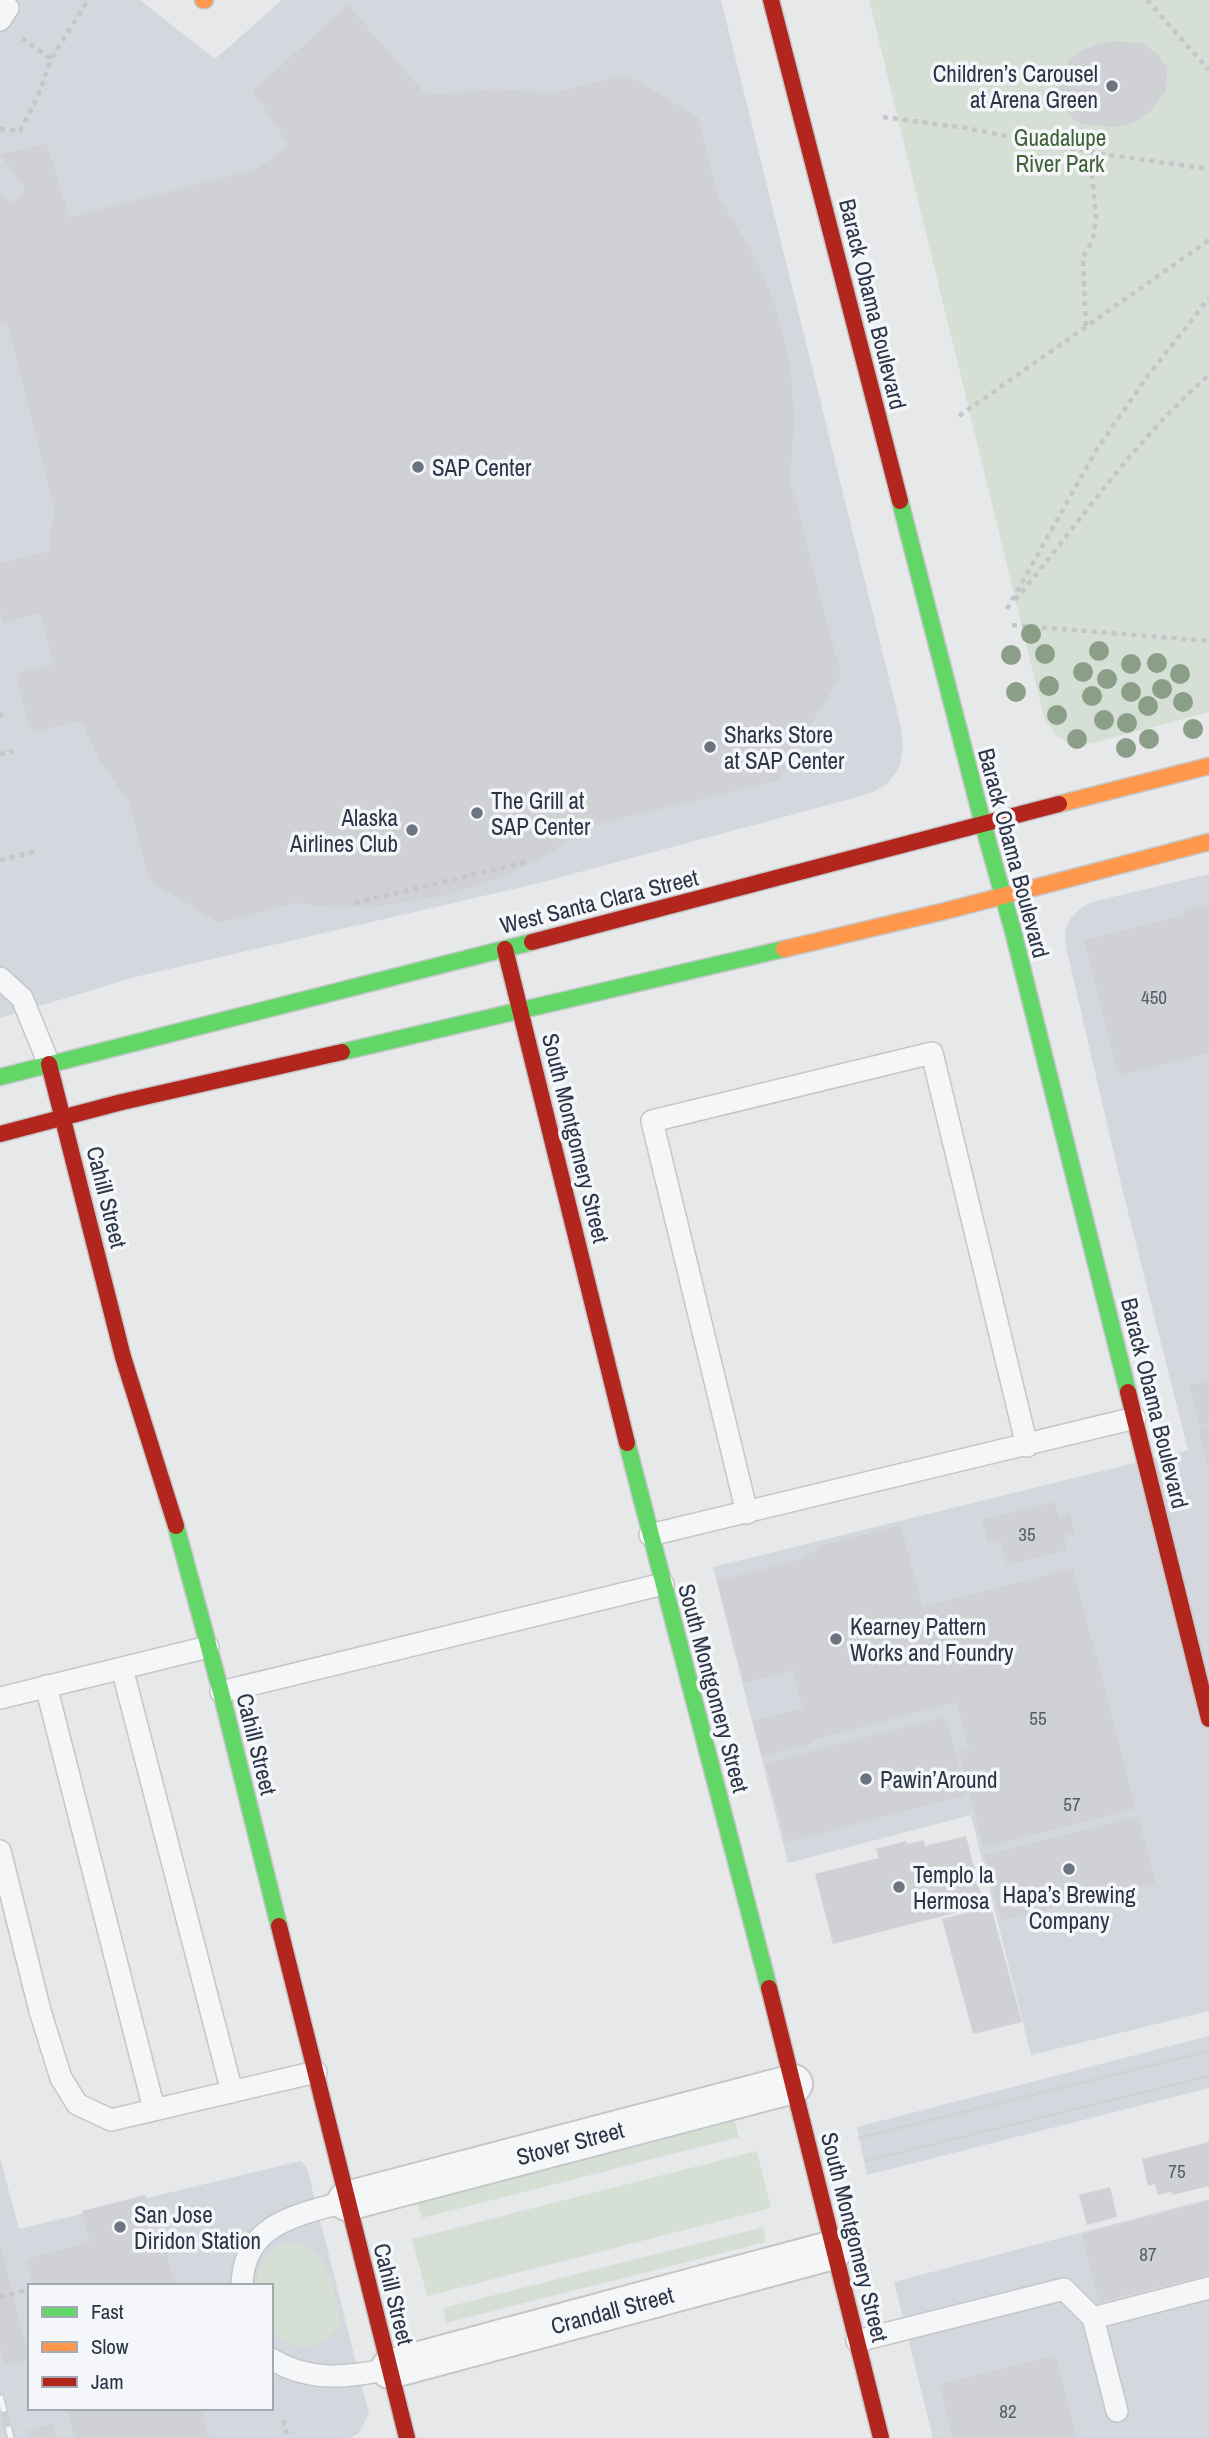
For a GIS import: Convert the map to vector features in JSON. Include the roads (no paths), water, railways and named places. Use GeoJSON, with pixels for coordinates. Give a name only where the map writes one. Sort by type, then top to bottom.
{"type":"FeatureCollection","features":[{"type":"Feature","properties":{"kind":"main road","name":"Barack Obama Boulevard"},"geometry":{"type":"LineString","coordinates":[[771,0],[1003,896],[1209,1719]]}},
{"type":"Feature","properties":{"kind":"main road","name":"West Santa Clara Street"},"geometry":{"type":"LineString","coordinates":[[0,1077],[1209,766]]}},
{"type":"Feature","properties":{"kind":"main road"},"geometry":{"type":"LineString","coordinates":[[0,1134],[122,1101],[521,1011],[1003,896],[1209,842]]}},
{"type":"Feature","properties":{"kind":"main road","name":"South Montgomery Street"},"geometry":{"type":"LineString","coordinates":[[505,949],[650,1535],[793,2084],[881,2438]]}},
{"type":"Feature","properties":{"kind":"main road","name":"Cahill Street"},"geometry":{"type":"LineString","coordinates":[[49,1064],[123,1357],[170,1502],[221,1692],[407,2438]]}},
{"type":"Feature","properties":{"kind":"street","name":"Stover Street"},"geometry":{"type":"LineString","coordinates":[[347,2201],[793,2084]]}},
{"type":"Feature","properties":{"kind":"street","name":"Crandall Street"},"geometry":{"type":"LineString","coordinates":[[390,2369],[833,2250]]}},
{"type":"Feature","properties":{"kind":"lane"},"geometry":{"type":"LineString","coordinates":[[0,2],[8,8],[0,20]]}},
{"type":"Feature","properties":{"kind":"lane"},"geometry":{"type":"LineString","coordinates":[[0,978],[22,998],[49,1064]]}},
{"type":"Feature","properties":{"kind":"lane"},"geometry":{"type":"LineString","coordinates":[[747,1513],[652,1121],[920,1056],[932,1054],[1027,1446]]}},
{"type":"Feature","properties":{"kind":"lane"},"geometry":{"type":"LineString","coordinates":[[650,1535],[1135,1418]]}},
{"type":"Feature","properties":{"kind":"lane"},"geometry":{"type":"LineString","coordinates":[[221,1692],[663,1584]]}},
{"type":"Feature","properties":{"kind":"lane"},"geometry":{"type":"LineString","coordinates":[[0,1698],[208,1647]]}},
{"type":"Feature","properties":{"kind":"lane"},"geometry":{"type":"LineString","coordinates":[[122,1668],[232,2092]]}},
{"type":"Feature","properties":{"kind":"lane"},"geometry":{"type":"LineString","coordinates":[[46,1686],[154,2109]]}},
{"type":"Feature","properties":{"kind":"lane"},"geometry":{"type":"LineString","coordinates":[[0,1851],[40,2011],[61,2078],[77,2104],[111,2120],[316,2072]]}},
{"type":"Feature","properties":{"kind":"lane"},"geometry":{"type":"LineString","coordinates":[[242,2284],[246,2256],[262,2234],[287,2219],[347,2201]]}},
{"type":"Feature","properties":{"kind":"lane"},"geometry":{"type":"LineString","coordinates":[[1093,2318],[1209,2288]]}},
{"type":"Feature","properties":{"kind":"lane"},"geometry":{"type":"LineString","coordinates":[[857,2341],[1064,2289],[1093,2318],[1117,2411]]}},
{"type":"Feature","properties":{"kind":"lane"},"geometry":{"type":"LineString","coordinates":[[273,2360],[292,2370],[321,2376],[343,2377],[390,2369]]}},
{"type":"Feature","properties":{"kind":"tram line"},"geometry":{"type":"LineString","coordinates":[[859,2138],[1209,2051]]}},
{"type":"Feature","properties":{"kind":"tram line"},"geometry":{"type":"LineString","coordinates":[[865,2161],[1209,2076]]}},
{"type":"Feature","properties":{"kind":"railway"},"geometry":{"type":"LineString","coordinates":[[0,2396],[11,2438]]}},
{"type":"Feature","properties":{"kind":"place","name":"Children’s Carousel at Arena Green"},"geometry":{"type":"Point","coordinates":[1112,86]}},
{"type":"Feature","properties":{"kind":"place","name":"SAP Center"},"geometry":{"type":"Point","coordinates":[418,467]}},
{"type":"Feature","properties":{"kind":"place","name":"Sharks Store at SAP Center"},"geometry":{"type":"Point","coordinates":[710,747]}},
{"type":"Feature","properties":{"kind":"place","name":"The Grill at SAP Center"},"geometry":{"type":"Point","coordinates":[477,813]}},
{"type":"Feature","properties":{"kind":"place","name":"Alaska Airlines Club"},"geometry":{"type":"Point","coordinates":[412,830]}},
{"type":"Feature","properties":{"kind":"place","name":"Kearney Pattern Works and Foundry"},"geometry":{"type":"Point","coordinates":[836,1639]}},
{"type":"Feature","properties":{"kind":"place","name":"Pawin’Around"},"geometry":{"type":"Point","coordinates":[866,1779]}},
{"type":"Feature","properties":{"kind":"place","name":"Hapa’s Brewing Company"},"geometry":{"type":"Point","coordinates":[1069,1869]}},
{"type":"Feature","properties":{"kind":"place","name":"Templo la Hermosa"},"geometry":{"type":"Point","coordinates":[899,1887]}},
{"type":"Feature","properties":{"kind":"place","name":"San Jose Diridon Station"},"geometry":{"type":"Point","coordinates":[120,2227]}},
{"type":"Feature","properties":{"kind":"park label","name":"Guadalupe River Park"},"geometry":{"type":"Point","coordinates":[1060,150]}}]}
